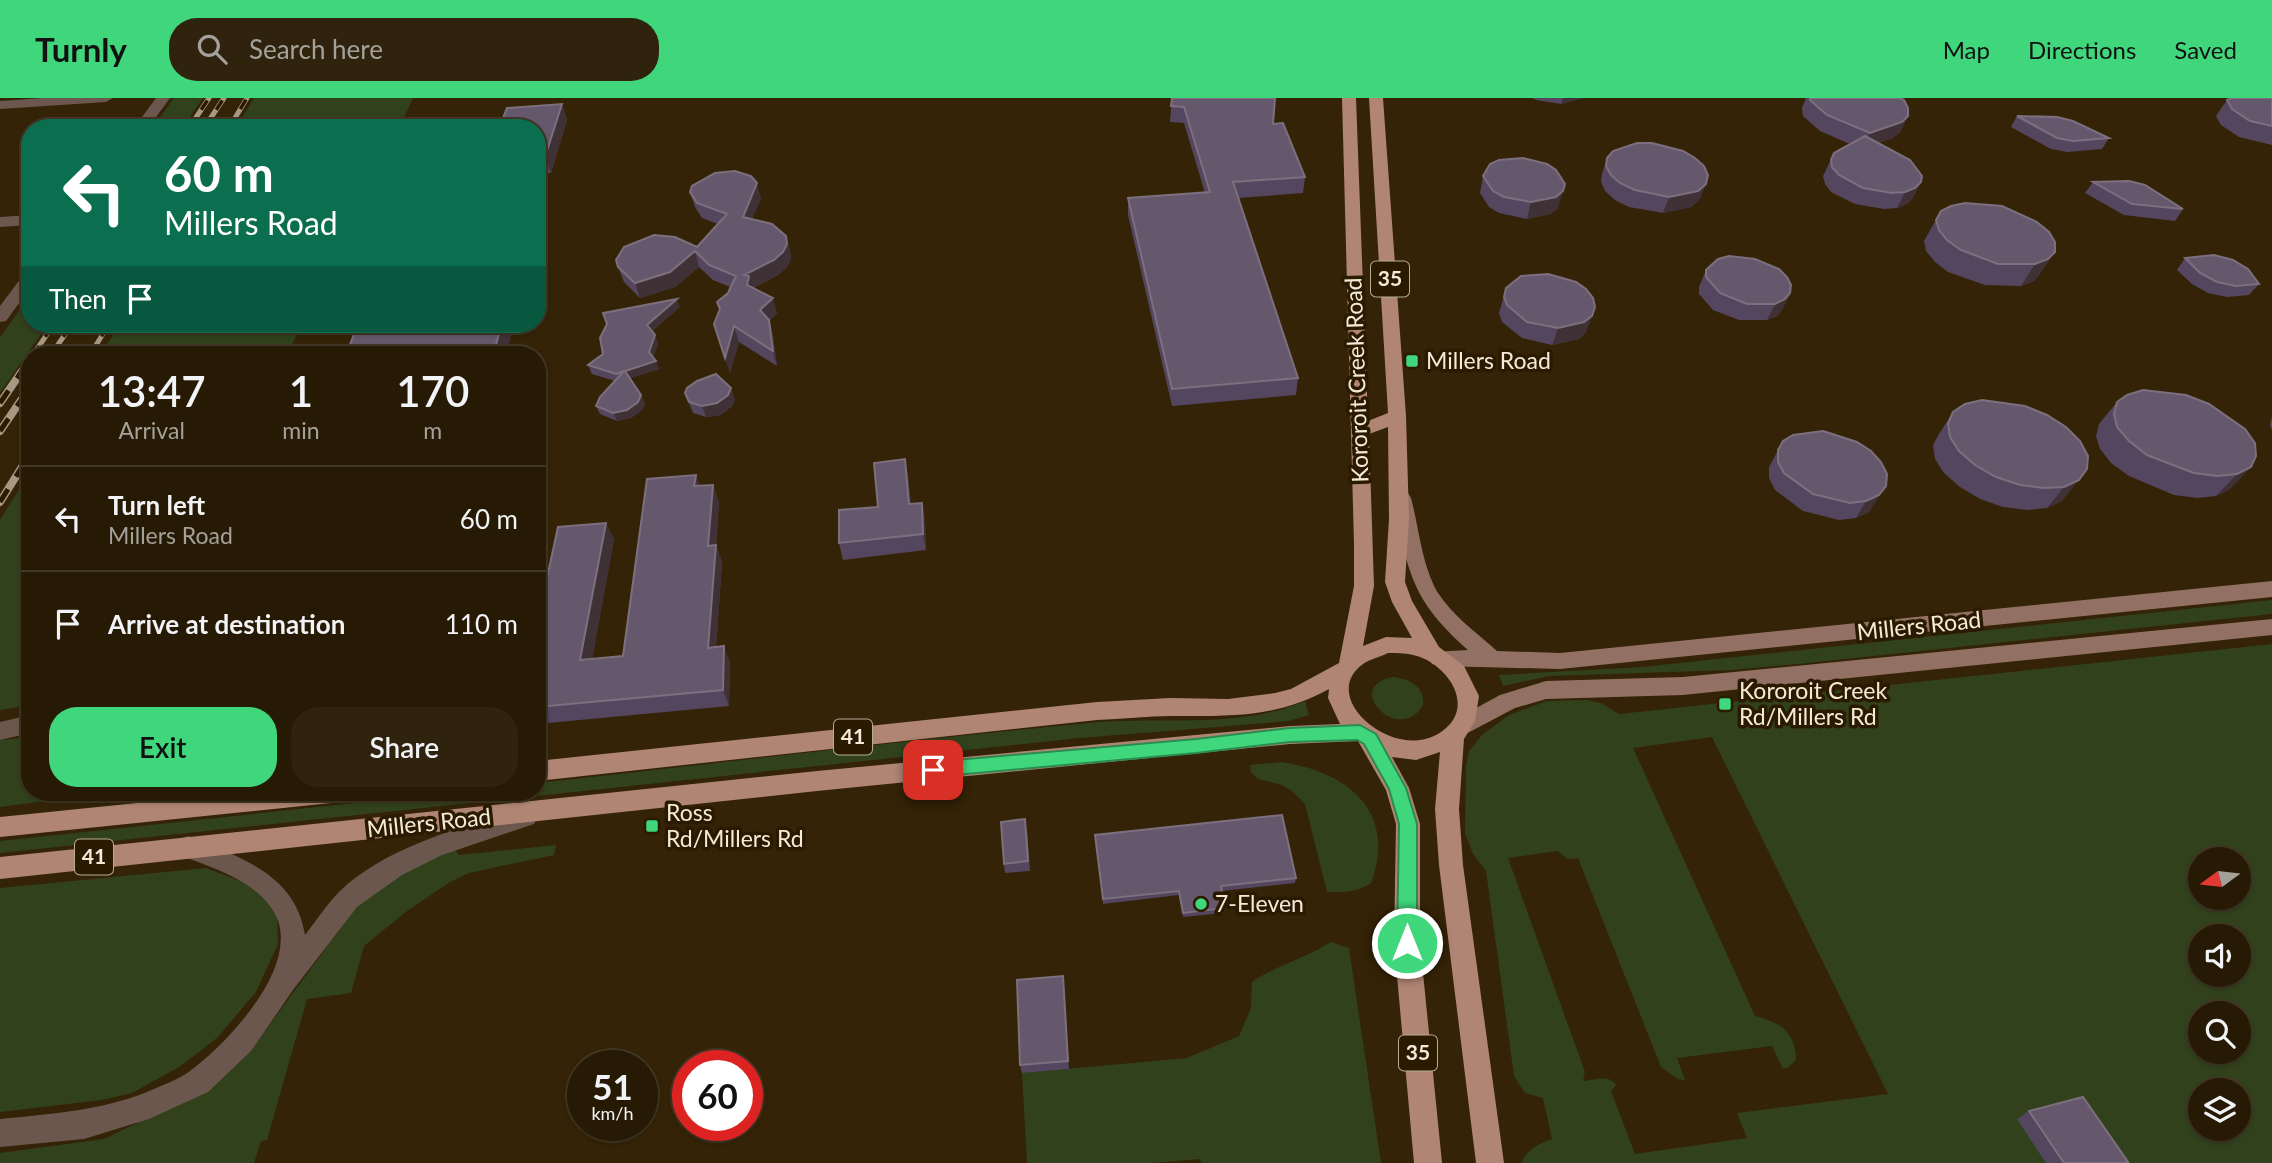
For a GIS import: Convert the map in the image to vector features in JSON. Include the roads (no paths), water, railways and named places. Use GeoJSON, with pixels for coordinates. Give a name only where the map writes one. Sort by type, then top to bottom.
{"type":"FeatureCollection","features":[{"type":"Feature","properties":{"kind":"main road","name":"Kororoit Creek Road"},"geometry":{"type":"LineString","coordinates":[[1346,665],[1364,586],[1349,98]]}},
{"type":"Feature","properties":{"kind":"main road","name":"Kororoit Creek Road"},"geometry":{"type":"LineString","coordinates":[[1376,98],[1397,416],[1399,519],[1395,571],[1398,593],[1436,655]]}},
{"type":"Feature","properties":{"kind":"main road"},"geometry":{"type":"LineString","coordinates":[[1350,141],[1380,143]]}},
{"type":"Feature","properties":{"kind":"main road"},"geometry":{"type":"LineString","coordinates":[[1360,430],[1397,416]]}},
{"type":"Feature","properties":{"kind":"main road"},"geometry":{"type":"LineString","coordinates":[[1398,488],[1421,576],[1429,594],[1451,622],[1491,659]]}},
{"type":"Feature","properties":{"kind":"main road","name":"Millers Road"},"geometry":{"type":"LineString","coordinates":[[1436,655],[1560,661],[1624,656],[2272,589]]}},
{"type":"Feature","properties":{"kind":"main road","name":"Millers Road"},"geometry":{"type":"LineString","coordinates":[[1458,732],[1508,701],[1546,690],[1683,686],[2272,627]]}},
{"type":"Feature","properties":{"kind":"main road"},"geometry":{"type":"LineString","coordinates":[[1346,665],[1366,650],[1387,645],[1409,645],[1436,655]]}},
{"type":"Feature","properties":{"kind":"main road","name":"35"},"geometry":{"type":"LineString","coordinates":[[1436,655],[1454,670],[1464,683],[1469,698],[1468,713],[1458,732],[1447,809],[1451,865],[1490,1163]]}},
{"type":"Feature","properties":{"kind":"main road","name":"35"},"geometry":{"type":"LineString","coordinates":[[1346,665],[1338,685],[1339,702],[1347,718],[1365,736],[1397,788],[1408,824],[1407,943],[1428,1163]]}},
{"type":"Feature","properties":{"kind":"main road","name":"41"},"geometry":{"type":"LineString","coordinates":[[546,770],[1097,711],[1170,707],[1228,708],[1297,696],[1346,665]]}},
{"type":"Feature","properties":{"kind":"main road"},"geometry":{"type":"LineString","coordinates":[[1365,736],[1390,747],[1411,750],[1435,747],[1458,732]]}},
{"type":"Feature","properties":{"kind":"main road","name":"Millers Road"},"geometry":{"type":"LineString","coordinates":[[0,867],[817,781],[1290,735],[1365,736]]}},
{"type":"Feature","properties":{"kind":"main road","name":"41"},"geometry":{"type":"LineString","coordinates":[[0,827],[253,801]]}},
{"type":"Feature","properties":{"kind":"street"},"geometry":{"type":"LineString","coordinates":[[0,104],[106,98]]}},
{"type":"Feature","properties":{"kind":"street"},"geometry":{"type":"LineString","coordinates":[[148,119],[163,98]]}},
{"type":"Feature","properties":{"kind":"street"},"geometry":{"type":"LineString","coordinates":[[0,222],[21,221]]}},
{"type":"Feature","properties":{"kind":"street"},"geometry":{"type":"LineString","coordinates":[[0,317],[21,290]]}},
{"type":"Feature","properties":{"kind":"street"},"geometry":{"type":"LineString","coordinates":[[0,731],[21,726]]}},
{"type":"Feature","properties":{"kind":"street"},"geometry":{"type":"LineString","coordinates":[[0,1133],[84,1125],[149,1105],[198,1082],[242,1042],[284,981],[348,899],[393,867],[436,846],[541,812]]}},
{"type":"Feature","properties":{"kind":"street"},"geometry":{"type":"LineString","coordinates":[[188,848],[243,869],[268,885],[288,911],[294,942],[284,981]]}},
{"type":"Feature","properties":{"kind":"railway"},"geometry":{"type":"LineString","coordinates":[[195,119],[209,98]]}},
{"type":"Feature","properties":{"kind":"railway"},"geometry":{"type":"LineString","coordinates":[[210,119],[224,98]]}},
{"type":"Feature","properties":{"kind":"railway"},"geometry":{"type":"LineString","coordinates":[[234,119],[247,98]]}},
{"type":"Feature","properties":{"kind":"railway"},"geometry":{"type":"LineString","coordinates":[[39,346],[48,333]]}},
{"type":"Feature","properties":{"kind":"railway"},"geometry":{"type":"LineString","coordinates":[[57,346],[66,333]]}},
{"type":"Feature","properties":{"kind":"railway"},"geometry":{"type":"LineString","coordinates":[[96,346],[103,333]]}},
{"type":"Feature","properties":{"kind":"railway"},"geometry":{"type":"LineString","coordinates":[[0,403],[21,372]]}},
{"type":"Feature","properties":{"kind":"railway"},"geometry":{"type":"LineString","coordinates":[[0,431],[21,400]]}},
{"type":"Feature","properties":{"kind":"railway"},"geometry":{"type":"LineString","coordinates":[[0,502],[21,468]]}},
{"type":"Feature","properties":{"kind":"place","name":"Millers Road"},"geometry":{"type":"Point","coordinates":[1412,361]}},
{"type":"Feature","properties":{"kind":"place","name":"Kororoit Creek Rd/Millers Rd"},"geometry":{"type":"Point","coordinates":[1725,704]}},
{"type":"Feature","properties":{"kind":"place","name":"Ross Rd/Millers Rd"},"geometry":{"type":"Point","coordinates":[652,826]}},
{"type":"Feature","properties":{"kind":"place","name":"7-Eleven"},"geometry":{"type":"Point","coordinates":[1201,904]}}]}
